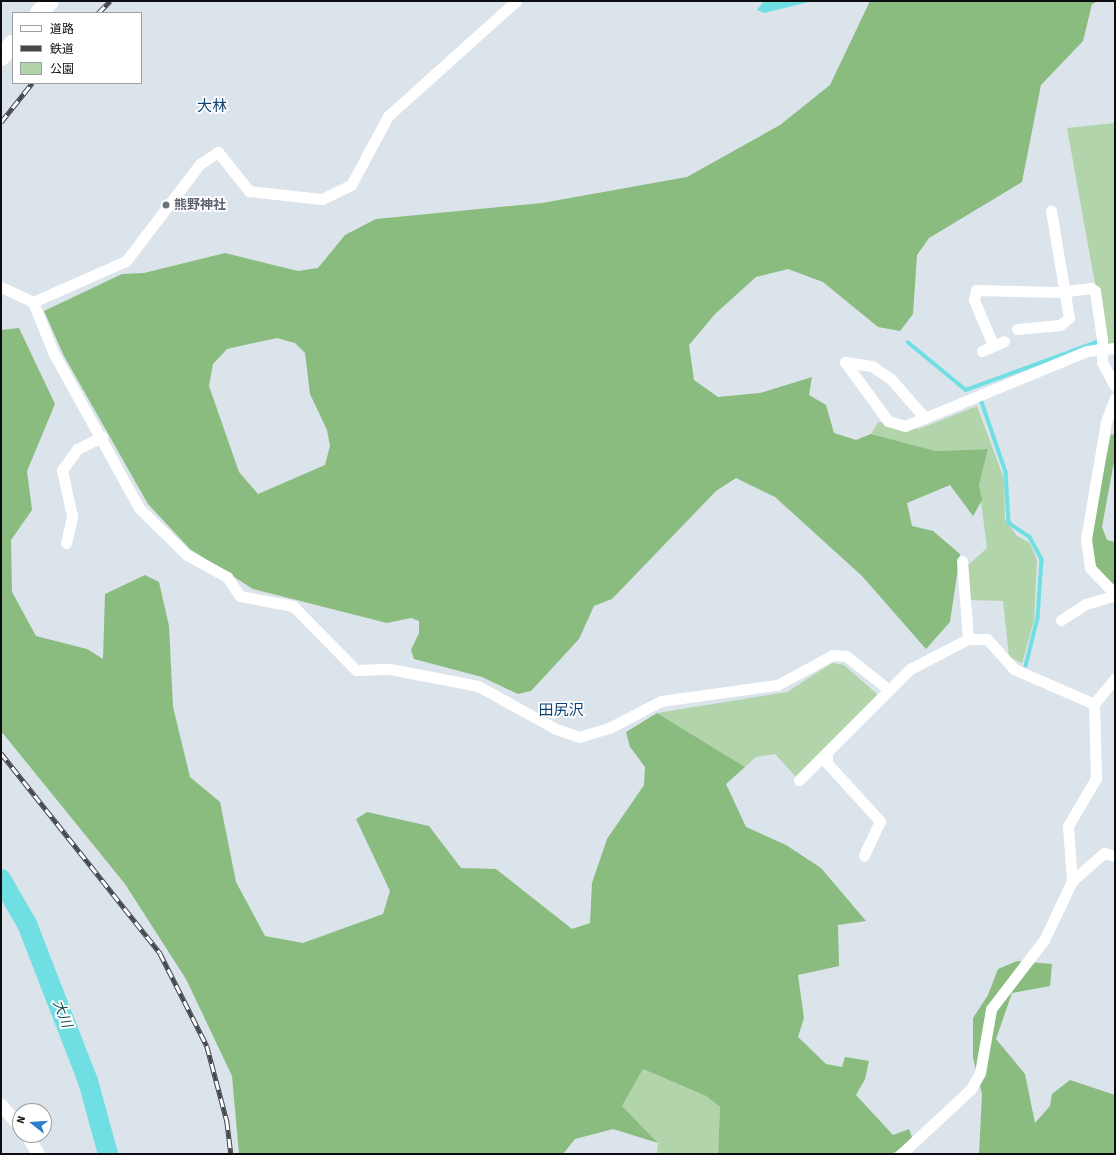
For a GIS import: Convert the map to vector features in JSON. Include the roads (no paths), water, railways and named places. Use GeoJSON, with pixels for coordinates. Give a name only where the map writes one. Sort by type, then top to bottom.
{"type":"FeatureCollection","features":[{"type":"Feature","properties":{"kind":"highway"},"geometry":{"type":"LineString","coordinates":[[40,12],[50,1]]}},
{"type":"Feature","properties":{"kind":"highway"},"geometry":{"type":"LineString","coordinates":[[1,57],[12,44]]}},
{"type":"Feature","properties":{"kind":"street"},"geometry":{"type":"LineString","coordinates":[[33,302],[126,261],[200,164],[218,152],[249,191],[322,199],[351,185],[388,116],[516,1]]}},
{"type":"Feature","properties":{"kind":"street"},"geometry":{"type":"LineString","coordinates":[[1017,329],[1066,323],[1069,318],[1051,211]]}},
{"type":"Feature","properties":{"kind":"street"},"geometry":{"type":"LineString","coordinates":[[993,345],[974,300],[976,290],[1058,292],[1064,289],[1086,286],[1094,291],[1102,362],[1115,386]]}},
{"type":"Feature","properties":{"kind":"street"},"geometry":{"type":"LineString","coordinates":[[1,287],[33,302],[53,352],[102,437],[139,508],[187,555],[226,577],[240,596],[293,606],[356,670],[390,669],[478,686],[556,729],[579,737],[609,728],[660,701],[777,686],[833,655],[846,656],[888,689]]}},
{"type":"Feature","properties":{"kind":"street"},"geometry":{"type":"LineString","coordinates":[[982,350],[1004,341]]}},
{"type":"Feature","properties":{"kind":"street"},"geometry":{"type":"LineString","coordinates":[[925,418],[892,379],[872,366],[845,362],[888,421],[905,426],[925,418],[1087,352],[1115,348]]}},
{"type":"Feature","properties":{"kind":"street"},"geometry":{"type":"LineString","coordinates":[[1061,620],[1086,604],[1115,594],[1090,568],[1086,539],[1106,422],[1115,398]]}},
{"type":"Feature","properties":{"kind":"street"},"geometry":{"type":"LineString","coordinates":[[66,544],[72,516],[62,470],[77,449],[102,437]]}},
{"type":"Feature","properties":{"kind":"street"},"geometry":{"type":"LineString","coordinates":[[962,561],[968,639]]}},
{"type":"Feature","properties":{"kind":"street"},"geometry":{"type":"LineString","coordinates":[[799,780],[888,689],[910,669],[968,639],[987,639],[1014,669],[1094,704]]}},
{"type":"Feature","properties":{"kind":"street"},"geometry":{"type":"LineString","coordinates":[[1072,881],[1068,826],[1096,778],[1094,704],[1115,678]]}},
{"type":"Feature","properties":{"kind":"street"},"geometry":{"type":"LineString","coordinates":[[826,753],[827,763],[880,822],[864,855]]}},
{"type":"Feature","properties":{"kind":"street"},"geometry":{"type":"LineString","coordinates":[[901,1154],[971,1088],[980,1073],[991,1009],[1044,940],[1072,881],[1104,853],[1115,856]]}},
{"type":"Feature","properties":{"kind":"street"},"geometry":{"type":"LineString","coordinates":[[1,1105],[12,1117]]}},
{"type":"Feature","properties":{"kind":"street"},"geometry":{"type":"LineString","coordinates":[[32,1143],[38,1154]]}},
{"type":"Feature","properties":{"kind":"water"},"geometry":{"type":"Polygon","coordinates":[[[764,1],[813,1],[764,13],[757,10],[764,1]]]}},
{"type":"Feature","properties":{"kind":"waterway"},"geometry":{"type":"LineString","coordinates":[[908,342],[966,390],[1097,342]]}},
{"type":"Feature","properties":{"kind":"waterway"},"geometry":{"type":"LineString","coordinates":[[982,402],[1006,472],[1009,523],[1030,537],[1042,560],[1038,618],[1026,666]]}},
{"type":"Feature","properties":{"kind":"waterway","name":"大川"},"geometry":{"type":"LineString","coordinates":[[1,879],[27,924],[88,1081],[108,1154]]}},
{"type":"Feature","properties":{"kind":"railway"},"geometry":{"type":"LineString","coordinates":[[99,12],[110,1]]}},
{"type":"Feature","properties":{"kind":"railway"},"geometry":{"type":"LineString","coordinates":[[1,122],[31,84]]}},
{"type":"Feature","properties":{"kind":"railway"},"geometry":{"type":"LineString","coordinates":[[1,753],[160,953],[207,1046],[227,1121],[231,1154]]}},
{"type":"Feature","properties":{"kind":"place","name":"熊野神社"},"geometry":{"type":"Point","coordinates":[166,205]}},
{"type":"Feature","properties":{"kind":"district","name":"大林"},"geometry":{"type":"Point","coordinates":[212,107]}},
{"type":"Feature","properties":{"kind":"district","name":"田尻沢"},"geometry":{"type":"Point","coordinates":[561,711]}}]}
